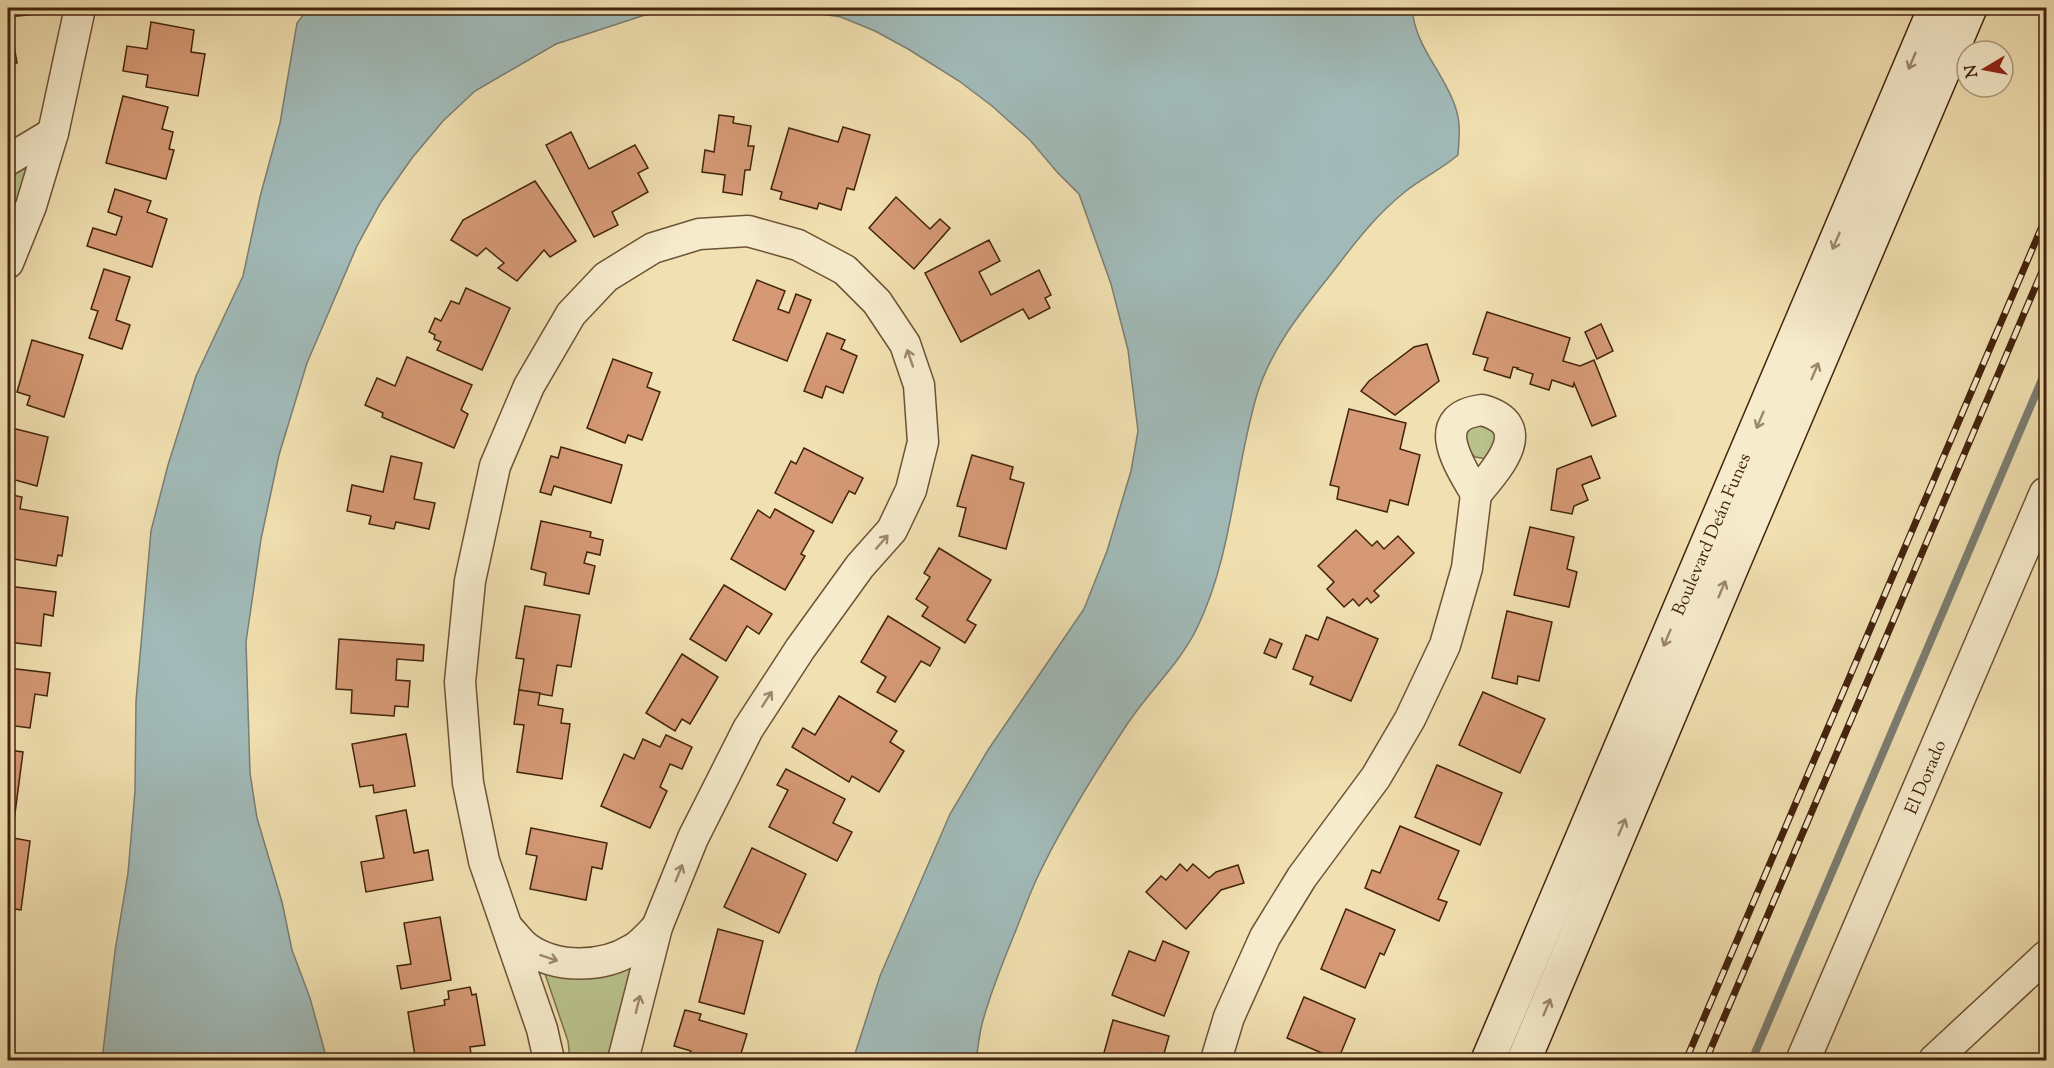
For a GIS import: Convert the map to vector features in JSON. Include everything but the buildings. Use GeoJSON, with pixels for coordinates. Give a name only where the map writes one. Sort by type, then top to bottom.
{"type":"FeatureCollection","features":[{"type":"Feature","properties":{"kind":"main road","name":"Boulevard Deán Funes"},"geometry":{"type":"LineString","coordinates":[[1488,1060],[1935,8]]}},
{"type":"Feature","properties":{"kind":"main road","name":"Boulevard Deán Funes"},"geometry":{"type":"LineString","coordinates":[[1524,1060],[1970,8]]}},
{"type":"Feature","properties":{"kind":"main road","name":"El Dorado"},"geometry":{"type":"LineString","coordinates":[[1803,1060],[2046,494]]}},
{"type":"Feature","properties":{"kind":"street"},"geometry":{"type":"LineString","coordinates":[[8,263],[32,206],[53,133],[80,8]]}},
{"type":"Feature","properties":{"kind":"street"},"geometry":{"type":"LineString","coordinates":[[8,160],[53,133]]}},
{"type":"Feature","properties":{"kind":"street"},"geometry":{"type":"LineString","coordinates":[[549,1060],[542,1029],[484,861],[468,783],[460,682],[470,581],[495,466],[529,386],[571,314],[606,277],[653,248],[699,234],[748,231],[798,244],[845,270],[877,302],[905,344],[919,385],[923,442],[911,490],[892,530],[860,566],[800,649],[748,729],[693,838],[657,927],[623,1060]]}},
{"type":"Feature","properties":{"kind":"street"},"geometry":{"type":"LineString","coordinates":[[1216,1060],[1229,1017],[1265,937],[1302,877],[1376,777],[1410,719],[1440,655],[1467,568],[1476,494]]}},
{"type":"Feature","properties":{"kind":"street"},"geometry":{"type":"LineString","coordinates":[[504,923],[526,948],[544,957],[568,963],[595,962],[615,958],[634,949],[657,927]]}},
{"type":"Feature","properties":{"kind":"street"},"geometry":{"type":"LineString","coordinates":[[1934,1060],[2046,956]]}},
{"type":"Feature","properties":{"kind":"green space"},"geometry":{"type":"Polygon","coordinates":[[[23,164],[34,177],[8,240],[8,169],[23,164]]]}},
{"type":"Feature","properties":{"kind":"green space"},"geometry":{"type":"Polygon","coordinates":[[[1473,421],[1503,429],[1488,459],[1475,457],[1466,447],[1465,432],[1473,421]]]}},
{"type":"Feature","properties":{"kind":"green space"},"geometry":{"type":"Polygon","coordinates":[[[634,967],[607,1060],[570,1060],[568,1041],[543,968],[634,967]]]}},
{"type":"Feature","properties":{"kind":"water"},"geometry":{"type":"Polygon","coordinates":[[[309,8],[1412,8],[1414,22],[1424,48],[1445,84],[1458,115],[1458,155],[1406,191],[1368,228],[1300,314],[1279,346],[1256,398],[1225,544],[1209,601],[1190,641],[1126,726],[1058,837],[1032,890],[992,990],[982,1024],[976,1060],[853,1060],[880,976],[950,814],[988,750],[1084,609],[1107,551],[1131,471],[1138,431],[1128,350],[1111,284],[1079,194],[1030,140],[992,106],[959,81],[875,31],[841,17],[808,12],[690,9],[645,15],[556,44],[475,91],[443,121],[412,158],[381,202],[357,246],[307,363],[279,455],[261,539],[246,642],[250,773],[257,818],[282,902],[292,950],[310,998],[327,1060],[102,1060],[115,951],[128,873],[135,791],[136,701],[151,531],[168,465],[196,376],[243,276],[260,197],[280,123],[297,23],[309,8]]]}},
{"type":"Feature","properties":{"kind":"waterway"},"geometry":{"type":"LineString","coordinates":[[1752,1060],[2046,370]]}},
{"type":"Feature","properties":{"kind":"railway"},"geometry":{"type":"LineString","coordinates":[[1686,1060],[2046,217]]}},
{"type":"Feature","properties":{"kind":"railway"},"geometry":{"type":"LineString","coordinates":[[1706,1060],[2046,262]]}}]}
